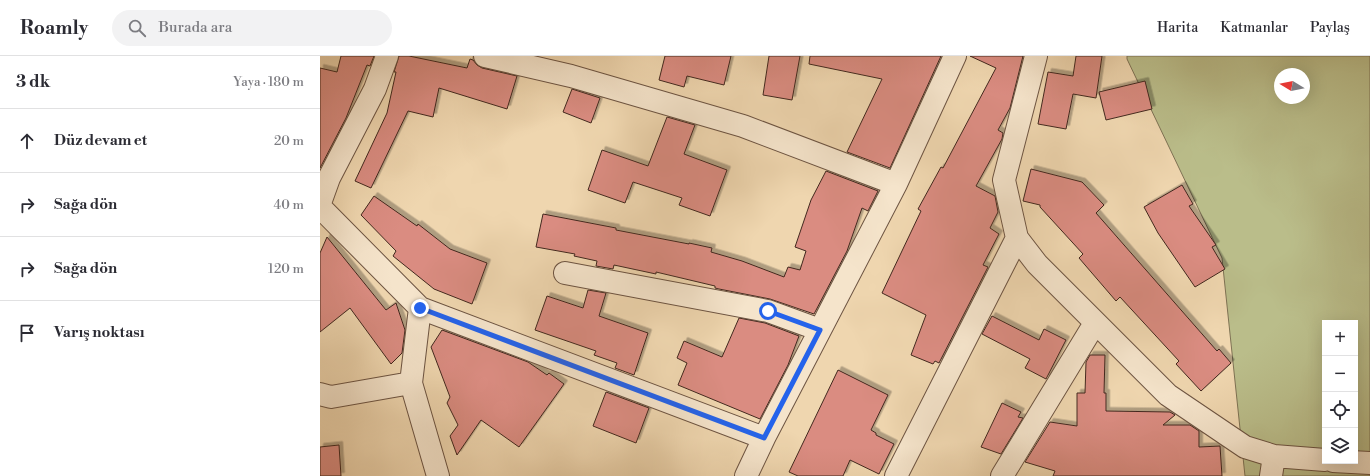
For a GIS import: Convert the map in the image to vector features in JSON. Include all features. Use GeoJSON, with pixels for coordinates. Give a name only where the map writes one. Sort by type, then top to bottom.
{"type":"FeatureCollection","features":[{"type":"Feature","properties":{"kind":"street"},"geometry":{"type":"LineString","coordinates":[[320,203],[329,178],[375,89],[388,56]]}},
{"type":"Feature","properties":{"kind":"street"},"geometry":{"type":"LineString","coordinates":[[485,56],[571,76],[743,126],[896,184]]}},
{"type":"Feature","properties":{"kind":"street"},"geometry":{"type":"LineString","coordinates":[[746,476],[764,438],[896,184],[955,56]]}},
{"type":"Feature","properties":{"kind":"street"},"geometry":{"type":"LineString","coordinates":[[1036,56],[1004,180],[1017,238],[1037,264],[1168,395],[1272,466],[1322,460]]}},
{"type":"Feature","properties":{"kind":"street"},"geometry":{"type":"LineString","coordinates":[[320,207],[420,308],[764,438]]}},
{"type":"Feature","properties":{"kind":"street"},"geometry":{"type":"LineString","coordinates":[[896,476],[1017,238]]}},
{"type":"Feature","properties":{"kind":"street"},"geometry":{"type":"LineString","coordinates":[[565,272],[768,311],[820,330]]}},
{"type":"Feature","properties":{"kind":"street"},"geometry":{"type":"LineString","coordinates":[[420,308],[411,383],[438,476]]}},
{"type":"Feature","properties":{"kind":"street"},"geometry":{"type":"LineString","coordinates":[[1002,476],[1095,323]]}},
{"type":"Feature","properties":{"kind":"street"},"geometry":{"type":"LineString","coordinates":[[324,399],[411,383]]}},
{"type":"Feature","properties":{"kind":"street"},"geometry":{"type":"LineString","coordinates":[[1358,462],[1370,463]]}},
{"type":"Feature","properties":{"kind":"green space"},"geometry":{"type":"Polygon","coordinates":[[[1127,56],[1370,56],[1370,476],[1245,476],[1222,258],[1127,59],[1127,56]]]}},
{"type":"Feature","properties":{"kind":"building"},"geometry":{"type":"Polygon","coordinates":[[[341,56],[374,56],[370,66],[367,65],[346,118],[320,168],[320,68],[337,72],[341,56]]]}},
{"type":"Feature","properties":{"kind":"building"},"geometry":{"type":"Polygon","coordinates":[[[399,56],[409,56],[467,68],[470,59],[482,68],[517,76],[507,109],[439,88],[433,117],[408,111],[371,188],[355,181],[387,113],[396,72],[394,72],[399,56]]]}},
{"type":"Feature","properties":{"kind":"building"},"geometry":{"type":"Polygon","coordinates":[[[665,56],[731,56],[724,85],[687,76],[684,87],[659,80],[665,56]]]}},
{"type":"Feature","properties":{"kind":"building"},"geometry":{"type":"Polygon","coordinates":[[[769,56],[800,56],[792,100],[763,95],[769,56]]]}},
{"type":"Feature","properties":{"kind":"building"},"geometry":{"type":"Polygon","coordinates":[[[810,56],[941,56],[890,168],[847,152],[882,79],[809,64],[810,56]]]}},
{"type":"Feature","properties":{"kind":"building"},"geometry":{"type":"Polygon","coordinates":[[[970,56],[1023,56],[1010,108],[998,130],[1003,133],[1002,139],[976,186],[995,196],[998,212],[990,228],[999,234],[983,265],[988,267],[939,363],[935,361],[933,364],[911,355],[926,315],[882,293],[921,211],[918,209],[941,167],[943,168],[996,68],[970,56]]]}},
{"type":"Feature","properties":{"kind":"building"},"geometry":{"type":"Polygon","coordinates":[[[1076,56],[1102,56],[1096,98],[1073,94],[1066,129],[1038,124],[1048,72],[1073,76],[1076,56]]]}},
{"type":"Feature","properties":{"kind":"building"},"geometry":{"type":"Polygon","coordinates":[[[1145,81],[1152,109],[1106,120],[1099,92],[1145,81]]]}},
{"type":"Feature","properties":{"kind":"building"},"geometry":{"type":"Polygon","coordinates":[[[572,89],[600,98],[591,123],[563,112],[572,89]]]}},
{"type":"Feature","properties":{"kind":"building"},"geometry":{"type":"Polygon","coordinates":[[[667,117],[695,125],[684,154],[727,170],[710,216],[679,205],[682,198],[633,182],[625,203],[588,190],[602,150],[648,166],[667,117]]]}},
{"type":"Feature","properties":{"kind":"building"},"geometry":{"type":"Polygon","coordinates":[[[1031,169],[1082,182],[1104,205],[1096,213],[1217,351],[1219,349],[1231,363],[1201,391],[1176,364],[1179,361],[1120,297],[1116,301],[1079,258],[1083,254],[1040,207],[1040,205],[1023,201],[1031,169]]]}},
{"type":"Feature","properties":{"kind":"building"},"geometry":{"type":"Polygon","coordinates":[[[826,171],[878,191],[868,211],[862,208],[847,251],[814,314],[770,299],[719,289],[715,288],[715,286],[656,272],[656,274],[614,265],[613,269],[596,266],[597,261],[574,256],[575,254],[536,247],[543,214],[616,228],[616,230],[712,248],[711,252],[742,261],[784,277],[788,267],[800,270],[806,251],[795,247],[811,200],[826,171]]]}},
{"type":"Feature","properties":{"kind":"building"},"geometry":{"type":"Polygon","coordinates":[[[1182,185],[1193,204],[1189,206],[1216,245],[1212,247],[1225,269],[1195,287],[1158,233],[1144,207],[1182,185]]]}},
{"type":"Feature","properties":{"kind":"building"},"geometry":{"type":"Polygon","coordinates":[[[374,196],[417,226],[418,224],[450,249],[487,263],[472,304],[434,289],[393,256],[396,251],[361,215],[374,196]]]}},
{"type":"Feature","properties":{"kind":"building"},"geometry":{"type":"Polygon","coordinates":[[[327,237],[386,310],[396,303],[405,330],[402,353],[391,364],[350,308],[320,332],[320,253],[327,237]]]}},
{"type":"Feature","properties":{"kind":"building"},"geometry":{"type":"Polygon","coordinates":[[[588,290],[606,293],[599,316],[648,333],[634,375],[615,368],[617,363],[594,355],[596,351],[535,330],[547,296],[583,308],[588,290]]]}},
{"type":"Feature","properties":{"kind":"building"},"geometry":{"type":"Polygon","coordinates":[[[992,316],[1039,340],[1044,329],[1066,340],[1046,379],[1025,368],[1030,359],[982,334],[992,316]]]}},
{"type":"Feature","properties":{"kind":"building"},"geometry":{"type":"Polygon","coordinates":[[[739,318],[765,323],[799,336],[788,365],[760,419],[678,385],[687,363],[677,358],[684,341],[722,357],[739,318]]]}},
{"type":"Feature","properties":{"kind":"building"},"geometry":{"type":"Polygon","coordinates":[[[442,330],[528,362],[547,375],[549,373],[564,384],[519,447],[481,420],[457,455],[450,436],[458,425],[447,403],[450,397],[431,347],[442,330]]]}},
{"type":"Feature","properties":{"kind":"building"},"geometry":{"type":"Polygon","coordinates":[[[1090,355],[1105,355],[1104,393],[1106,393],[1106,411],[1170,412],[1175,415],[1163,425],[1190,425],[1199,431],[1199,447],[1220,446],[1222,476],[1053,476],[1055,471],[1025,462],[1050,422],[1077,426],[1077,393],[1085,393],[1086,362],[1090,355]]]}},
{"type":"Feature","properties":{"kind":"building"},"geometry":{"type":"Polygon","coordinates":[[[838,370],[888,395],[871,430],[876,433],[876,435],[894,444],[879,474],[850,460],[843,476],[798,476],[789,472],[838,370]]]}},
{"type":"Feature","properties":{"kind":"building"},"geometry":{"type":"Polygon","coordinates":[[[606,392],[649,408],[636,443],[593,426],[606,392]]]}},
{"type":"Feature","properties":{"kind":"building"},"geometry":{"type":"Polygon","coordinates":[[[1002,403],[1021,412],[1018,417],[1023,418],[1001,454],[981,447],[1002,403]]]}},
{"type":"Feature","properties":{"kind":"building"},"geometry":{"type":"Polygon","coordinates":[[[339,445],[341,476],[320,476],[320,447],[339,445]]]}},
{"type":"Feature","properties":{"kind":"route"},"geometry":{"type":"LineString","coordinates":[[420,308],[764,438],[820,330],[768,311]]}}]}
